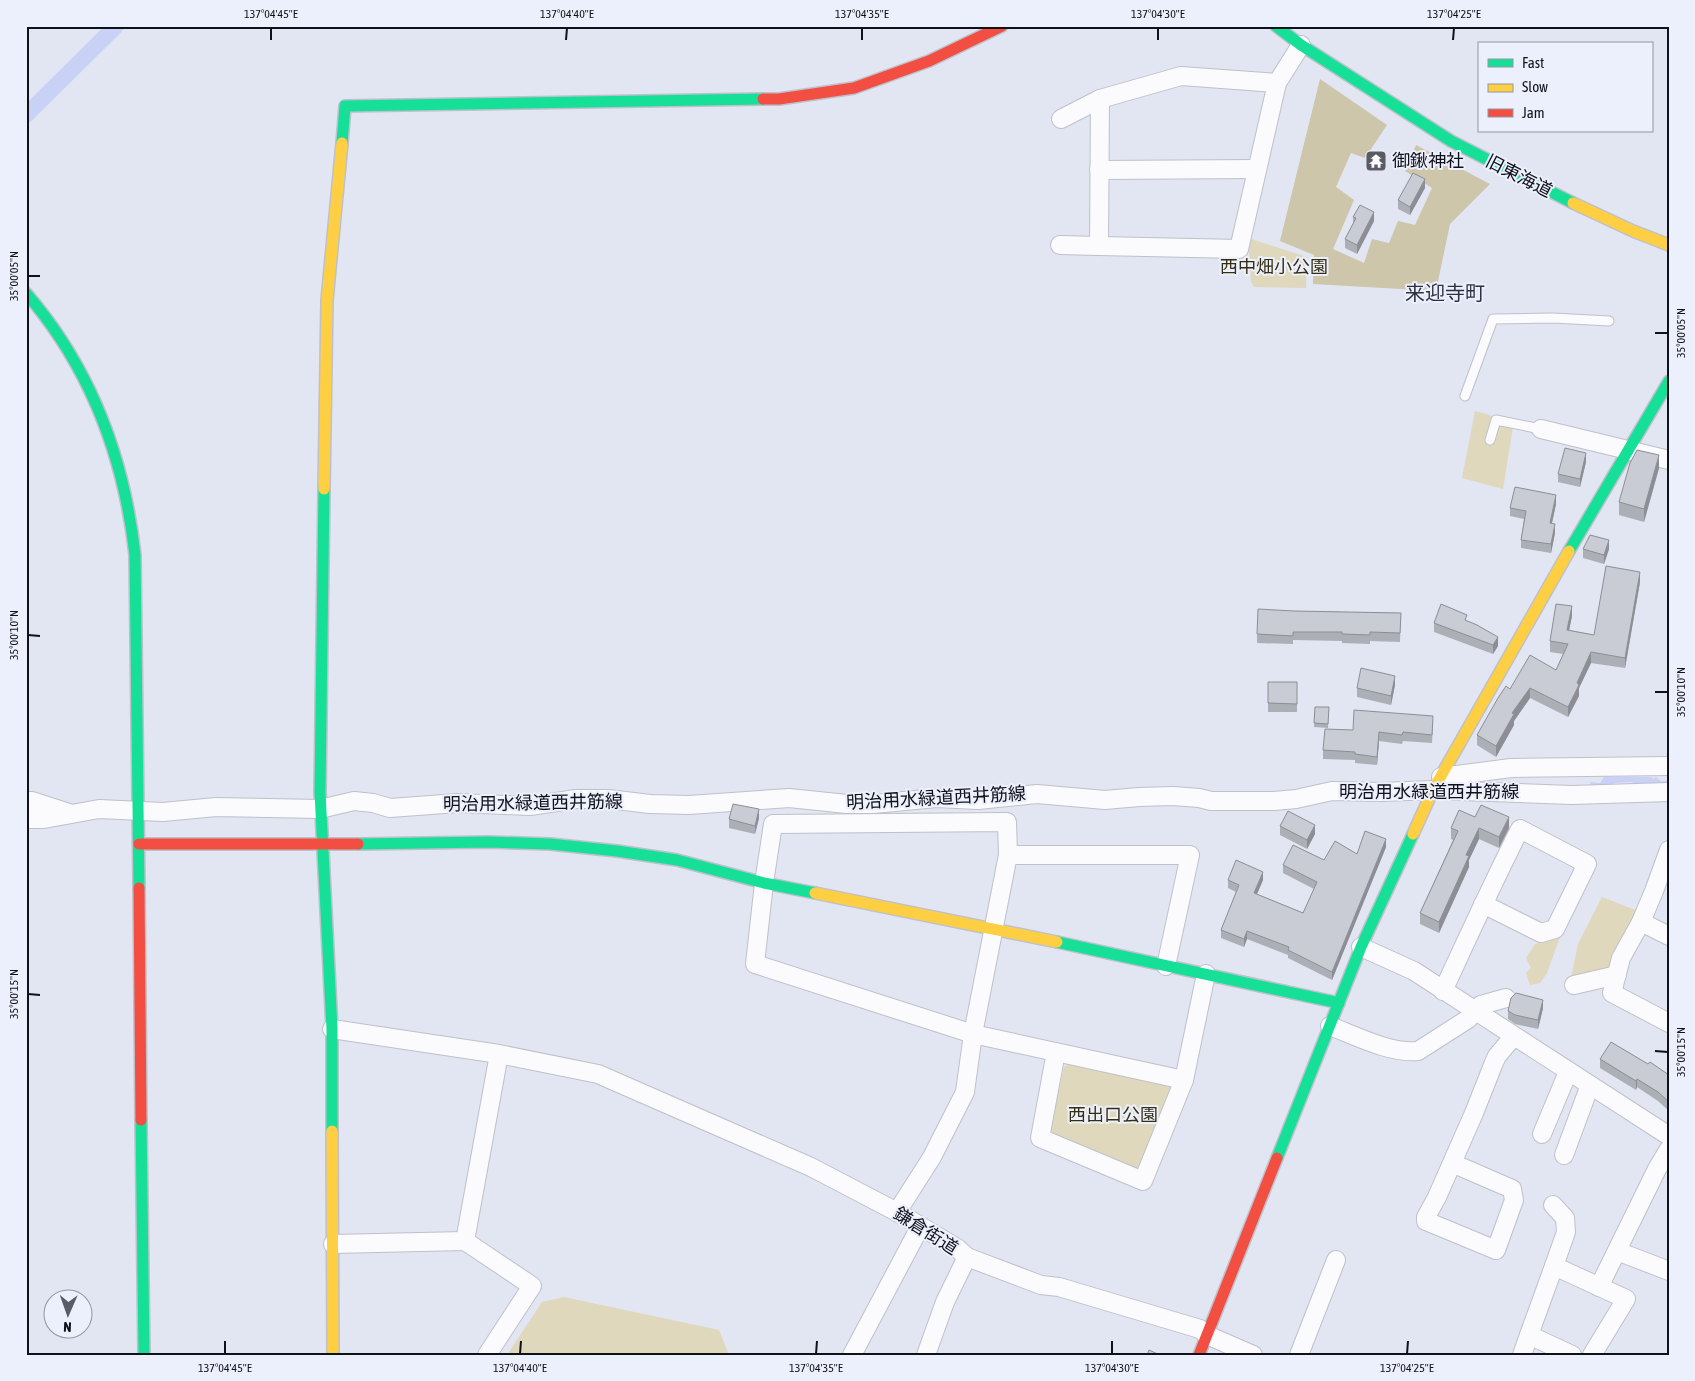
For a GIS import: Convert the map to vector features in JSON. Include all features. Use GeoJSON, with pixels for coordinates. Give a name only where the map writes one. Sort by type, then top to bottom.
{"type":"FeatureCollection","features":[{"type":"Feature","properties":{"kind":"street"},"geometry":{"type":"LineString","coordinates":[[334,1355],[332,1029],[320,809],[327,300],[345,106],[779,99],[854,88],[929,61],[1002,26]]}},
{"type":"Feature","properties":{"kind":"street","name":"旧東海道"},"geometry":{"type":"LineString","coordinates":[[1276,26],[1299,37],[1451,141],[1555,195],[1633,231],[1669,245]]}},
{"type":"Feature","properties":{"kind":"street"},"geometry":{"type":"LineString","coordinates":[[1060,245],[1239,249],[1276,83],[1299,37]]}},
{"type":"Feature","properties":{"kind":"street"},"geometry":{"type":"LineString","coordinates":[[1060,119],[1100,99],[1180,76],[1276,83]]}},
{"type":"Feature","properties":{"kind":"street"},"geometry":{"type":"LineString","coordinates":[[1099,246],[1100,99]]}},
{"type":"Feature","properties":{"kind":"street"},"geometry":{"type":"LineString","coordinates":[[1099,170],[1257,169]]}},
{"type":"Feature","properties":{"kind":"street"},"geometry":{"type":"LineString","coordinates":[[26,293],[65,342],[89,389],[112,446],[129,508],[135,555],[144,1355]]}},
{"type":"Feature","properties":{"kind":"street"},"geometry":{"type":"LineString","coordinates":[[1199,1355],[1361,947],[1437,783],[1524,628],[1669,381]]}},
{"type":"Feature","properties":{"kind":"street"},"geometry":{"type":"LineString","coordinates":[[1541,429],[1669,460]]}},
{"type":"Feature","properties":{"kind":"street"},"geometry":{"type":"LineString","coordinates":[[1437,783],[1510,768],[1669,766]]}},
{"type":"Feature","properties":{"kind":"street","name":"明治用水緑道西井筋線"},"geometry":{"type":"LineString","coordinates":[[26,819],[44,819],[99,809],[163,812],[225,807],[320,809],[354,801],[390,808],[458,803],[530,806],[576,800],[608,799],[650,804],[689,805],[790,798],[847,804],[873,804],[936,798],[978,800],[1037,794],[1106,800],[1173,796],[1211,801],[1274,801],[1332,792],[1382,792],[1437,783],[1572,795],[1669,792]]}},
{"type":"Feature","properties":{"kind":"street"},"geometry":{"type":"LineString","coordinates":[[26,801],[32,801],[70,814]]}},
{"type":"Feature","properties":{"kind":"street"},"geometry":{"type":"LineString","coordinates":[[897,1212],[932,1157],[965,1092],[972,1034],[1008,855],[1007,822],[774,824],[764,883],[755,964],[972,1034],[1184,1080]]}},
{"type":"Feature","properties":{"kind":"street"},"geometry":{"type":"LineString","coordinates":[[1443,991],[1483,904],[1520,828],[1587,864],[1555,929],[1541,932],[1483,904]]}},
{"type":"Feature","properties":{"kind":"street"},"geometry":{"type":"LineString","coordinates":[[139,844],[489,842],[550,844],[616,851],[677,860],[764,883],[994,928],[1339,1003]]}},
{"type":"Feature","properties":{"kind":"street"},"geometry":{"type":"LineString","coordinates":[[1669,850],[1641,922],[1621,958],[1612,993],[1669,1023]]}},
{"type":"Feature","properties":{"kind":"street"},"geometry":{"type":"LineString","coordinates":[[1008,855],[1190,854],[1166,966]]}},
{"type":"Feature","properties":{"kind":"street"},"geometry":{"type":"LineString","coordinates":[[1641,922],[1669,936]]}},
{"type":"Feature","properties":{"kind":"street"},"geometry":{"type":"LineString","coordinates":[[1361,947],[1414,971],[1474,1012],[1669,1136]]}},
{"type":"Feature","properties":{"kind":"street"},"geometry":{"type":"LineString","coordinates":[[1056,1052],[1040,1138],[1143,1181],[1184,1080],[1206,974]]}},
{"type":"Feature","properties":{"kind":"street"},"geometry":{"type":"LineString","coordinates":[[1574,985],[1617,975]]}},
{"type":"Feature","properties":{"kind":"street"},"geometry":{"type":"LineString","coordinates":[[1330,1026],[1386,1047],[1409,1052],[1418,1051],[1468,1019],[1481,1005],[1506,998]]}},
{"type":"Feature","properties":{"kind":"street","name":"鎌倉街道"},"geometry":{"type":"LineString","coordinates":[[332,1029],[499,1054],[598,1074],[811,1167],[897,1212],[957,1248],[967,1257],[1041,1285],[1059,1287],[1200,1329],[1207,1335],[1253,1355]]}},
{"type":"Feature","properties":{"kind":"street"},"geometry":{"type":"LineString","coordinates":[[1452,1163],[1512,1189],[1514,1200],[1496,1250],[1426,1221],[1426,1217],[1452,1163],[1493,1065],[1513,1036]]}},
{"type":"Feature","properties":{"kind":"street"},"geometry":{"type":"LineString","coordinates":[[465,1241],[499,1054]]}},
{"type":"Feature","properties":{"kind":"street"},"geometry":{"type":"LineString","coordinates":[[1542,1134],[1568,1072]]}},
{"type":"Feature","properties":{"kind":"street"},"geometry":{"type":"LineString","coordinates":[[1564,1155],[1590,1085]]}},
{"type":"Feature","properties":{"kind":"street"},"geometry":{"type":"LineString","coordinates":[[1600,1287],[1657,1169],[1669,1149]]}},
{"type":"Feature","properties":{"kind":"street"},"geometry":{"type":"LineString","coordinates":[[1522,1355],[1566,1232],[1565,1218],[1552,1205]]}},
{"type":"Feature","properties":{"kind":"street"},"geometry":{"type":"LineString","coordinates":[[852,1355],[920,1227]]}},
{"type":"Feature","properties":{"kind":"street"},"geometry":{"type":"LineString","coordinates":[[333,1244],[465,1241],[532,1286],[487,1355]]}},
{"type":"Feature","properties":{"kind":"street"},"geometry":{"type":"LineString","coordinates":[[1617,1251],[1669,1271]]}},
{"type":"Feature","properties":{"kind":"street"},"geometry":{"type":"LineString","coordinates":[[926,1355],[945,1302],[967,1257]]}},
{"type":"Feature","properties":{"kind":"street"},"geometry":{"type":"LineString","coordinates":[[1300,1355],[1336,1260]]}},
{"type":"Feature","properties":{"kind":"street"},"geometry":{"type":"LineString","coordinates":[[1554,1266],[1626,1299],[1592,1355]]}},
{"type":"Feature","properties":{"kind":"street"},"geometry":{"type":"LineString","coordinates":[[1529,1334],[1572,1355]]}},
{"type":"Feature","properties":{"kind":"lane"},"geometry":{"type":"LineString","coordinates":[[1465,396],[1493,319],[1553,318],[1609,321]]}},
{"type":"Feature","properties":{"kind":"lane"},"geometry":{"type":"LineString","coordinates":[[1490,440],[1496,420],[1541,429]]}},
{"type":"Feature","properties":{"kind":"green space","name":"西中畑小公園"},"geometry":{"type":"Polygon","coordinates":[[[1248,238],[1307,257],[1306,288],[1254,287],[1251,282],[1248,238]]]}},
{"type":"Feature","properties":{"kind":"green space"},"geometry":{"type":"Polygon","coordinates":[[[1475,411],[1487,414],[1513,427],[1503,489],[1462,478],[1475,411]]]}},
{"type":"Feature","properties":{"kind":"green space"},"geometry":{"type":"Polygon","coordinates":[[[1602,897],[1638,911],[1613,954],[1610,967],[1603,972],[1571,978],[1578,944],[1602,897]]]}},
{"type":"Feature","properties":{"kind":"green space"},"geometry":{"type":"Polygon","coordinates":[[[1560,937],[1547,973],[1540,983],[1530,985],[1526,973],[1531,968],[1526,958],[1535,944],[1560,937]]]}},
{"type":"Feature","properties":{"kind":"green space","name":"西出口公園"},"geometry":{"type":"Polygon","coordinates":[[[1071,1063],[1170,1086],[1173,1091],[1141,1166],[1136,1168],[1055,1136],[1050,1130],[1064,1067],[1071,1063]]]}},
{"type":"Feature","properties":{"kind":"green space"},"geometry":{"type":"Polygon","coordinates":[[[564,1297],[719,1330],[729,1355],[507,1355],[542,1302],[564,1297]]]}},
{"type":"Feature","properties":{"kind":"shaded area","name":"御鍬神社"},"geometry":{"type":"Polygon","coordinates":[[[1320,79],[1387,125],[1365,158],[1351,153],[1336,187],[1354,200],[1333,249],[1364,263],[1372,239],[1389,243],[1398,221],[1415,225],[1432,188],[1405,171],[1416,145],[1490,184],[1450,224],[1436,291],[1313,284],[1314,255],[1280,241],[1320,79]]]}},
{"type":"Feature","properties":{"kind":"water"},"geometry":{"type":"Polygon","coordinates":[[[1604,777],[1651,777],[1654,779],[1656,777],[1661,781],[1669,779],[1669,783],[1640,785],[1631,782],[1616,783],[1599,788],[1590,784],[1590,782],[1600,783],[1604,777]]]}},
{"type":"Feature","properties":{"kind":"building"},"geometry":{"type":"Polygon","coordinates":[[[1413,173],[1425,179],[1410,207],[1398,200],[1413,173]]]}},
{"type":"Feature","properties":{"kind":"building"},"geometry":{"type":"Polygon","coordinates":[[[1360,205],[1374,212],[1357,245],[1345,239],[1356,218],[1353,217],[1360,205]]]}},
{"type":"Feature","properties":{"kind":"building"},"geometry":{"type":"Polygon","coordinates":[[[1565,448],[1586,453],[1580,479],[1558,474],[1565,448]]]}},
{"type":"Feature","properties":{"kind":"building"},"geometry":{"type":"Polygon","coordinates":[[[1637,450],[1659,455],[1644,509],[1619,502],[1630,463],[1637,450]]]}},
{"type":"Feature","properties":{"kind":"building"},"geometry":{"type":"Polygon","coordinates":[[[1515,487],[1556,495],[1550,523],[1555,524],[1551,544],[1521,540],[1526,511],[1510,508],[1515,487]]]}},
{"type":"Feature","properties":{"kind":"building"},"geometry":{"type":"Polygon","coordinates":[[[1590,535],[1609,540],[1604,555],[1583,549],[1590,535]]]}},
{"type":"Feature","properties":{"kind":"building"},"geometry":{"type":"Polygon","coordinates":[[[1606,566],[1640,572],[1625,658],[1591,652],[1577,683],[1579,685],[1568,707],[1530,688],[1512,713],[1514,714],[1496,746],[1477,735],[1498,698],[1506,686],[1510,689],[1530,655],[1556,670],[1568,644],[1550,641],[1556,604],[1572,606],[1567,630],[1594,635],[1606,566]]]}},
{"type":"Feature","properties":{"kind":"building"},"geometry":{"type":"Polygon","coordinates":[[[1441,604],[1467,615],[1465,620],[1498,637],[1493,645],[1434,623],[1441,604]]]}},
{"type":"Feature","properties":{"kind":"building"},"geometry":{"type":"Polygon","coordinates":[[[1258,609],[1401,613],[1400,633],[1370,632],[1370,635],[1342,634],[1342,632],[1293,632],[1293,636],[1257,634],[1258,609]]]}},
{"type":"Feature","properties":{"kind":"building"},"geometry":{"type":"Polygon","coordinates":[[[1361,668],[1395,676],[1391,696],[1357,688],[1361,668]]]}},
{"type":"Feature","properties":{"kind":"building"},"geometry":{"type":"Polygon","coordinates":[[[1268,682],[1297,682],[1297,704],[1268,703],[1268,682]]]}},
{"type":"Feature","properties":{"kind":"building"},"geometry":{"type":"Polygon","coordinates":[[[1315,707],[1329,707],[1328,724],[1314,723],[1315,707]]]}},
{"type":"Feature","properties":{"kind":"building"},"geometry":{"type":"Polygon","coordinates":[[[1354,710],[1433,716],[1432,735],[1403,732],[1402,735],[1379,732],[1377,757],[1355,754],[1355,752],[1323,750],[1325,729],[1353,730],[1354,710]]]}},
{"type":"Feature","properties":{"kind":"building"},"geometry":{"type":"Polygon","coordinates":[[[733,804],[759,809],[755,826],[729,819],[733,804]]]}},
{"type":"Feature","properties":{"kind":"building"},"geometry":{"type":"Polygon","coordinates":[[[1481,805],[1509,817],[1499,837],[1479,828],[1466,855],[1469,856],[1439,922],[1420,913],[1458,831],[1451,828],[1459,810],[1475,817],[1481,805]]]}},
{"type":"Feature","properties":{"kind":"building"},"geometry":{"type":"Polygon","coordinates":[[[1288,811],[1315,825],[1307,840],[1280,826],[1288,811]]]}},
{"type":"Feature","properties":{"kind":"building"},"geometry":{"type":"Polygon","coordinates":[[[1365,831],[1386,839],[1332,972],[1288,950],[1289,947],[1247,931],[1244,939],[1221,930],[1239,885],[1228,880],[1236,860],[1263,872],[1254,893],[1303,913],[1317,882],[1283,865],[1293,845],[1324,860],[1335,841],[1357,854],[1365,831]]]}},
{"type":"Feature","properties":{"kind":"building"},"geometry":{"type":"Polygon","coordinates":[[[1516,993],[1543,1000],[1538,1020],[1515,1015],[1508,1011],[1511,998],[1516,993]]]}},
{"type":"Feature","properties":{"kind":"building"},"geometry":{"type":"Polygon","coordinates":[[[1611,1042],[1648,1064],[1650,1062],[1669,1075],[1669,1102],[1658,1092],[1600,1059],[1611,1042]]]}},
{"type":"Feature","properties":{"kind":"building"},"geometry":{"type":"Polygon","coordinates":[[[1149,1350],[1160,1355],[1147,1355],[1149,1350]]]}},
{"type":"Feature","properties":{"kind":"waterway"},"geometry":{"type":"LineString","coordinates":[[26,115],[116,26]]}},
{"type":"Feature","properties":{"kind":"traffic: fast"},"geometry":{"type":"LineString","coordinates":[[1276,26],[1301,45],[1451,141],[1573,203]]}},
{"type":"Feature","properties":{"kind":"traffic: fast"},"geometry":{"type":"LineString","coordinates":[[342,143],[345,106],[763,99]]}},
{"type":"Feature","properties":{"kind":"traffic: fast"},"geometry":{"type":"LineString","coordinates":[[26,293],[49,322],[69,352],[101,415],[113,449],[130,519],[135,555],[139,888]]}},
{"type":"Feature","properties":{"kind":"traffic: fast"},"geometry":{"type":"LineString","coordinates":[[1569,551],[1669,381]]}},
{"type":"Feature","properties":{"kind":"traffic: fast"},"geometry":{"type":"LineString","coordinates":[[324,489],[320,792],[332,1029],[332,1131]]}},
{"type":"Feature","properties":{"kind":"traffic: fast"},"geometry":{"type":"LineString","coordinates":[[1277,1158],[1361,947],[1413,834]]}},
{"type":"Feature","properties":{"kind":"traffic: fast"},"geometry":{"type":"LineString","coordinates":[[358,844],[489,842],[550,844],[617,851],[677,860],[764,883],[815,893]]}},
{"type":"Feature","properties":{"kind":"traffic: fast"},"geometry":{"type":"LineString","coordinates":[[1057,942],[1339,1003]]}},
{"type":"Feature","properties":{"kind":"traffic: fast"},"geometry":{"type":"LineString","coordinates":[[141,1120],[144,1355]]}},
{"type":"Feature","properties":{"kind":"traffic: slow"},"geometry":{"type":"LineString","coordinates":[[324,489],[327,300],[342,143]]}},
{"type":"Feature","properties":{"kind":"traffic: slow"},"geometry":{"type":"LineString","coordinates":[[1573,203],[1633,231],[1669,245]]}},
{"type":"Feature","properties":{"kind":"traffic: slow"},"geometry":{"type":"LineString","coordinates":[[1413,834],[1433,790],[1569,551]]}},
{"type":"Feature","properties":{"kind":"traffic: slow"},"geometry":{"type":"LineString","coordinates":[[815,893],[1057,942]]}},
{"type":"Feature","properties":{"kind":"traffic: slow"},"geometry":{"type":"LineString","coordinates":[[332,1131],[333,1355]]}},
{"type":"Feature","properties":{"kind":"traffic: jam"},"geometry":{"type":"LineString","coordinates":[[763,99],[779,99],[854,88],[929,61],[1002,26]]}},
{"type":"Feature","properties":{"kind":"traffic: jam"},"geometry":{"type":"LineString","coordinates":[[139,844],[358,844]]}},
{"type":"Feature","properties":{"kind":"traffic: jam"},"geometry":{"type":"LineString","coordinates":[[139,888],[141,1120]]}},
{"type":"Feature","properties":{"kind":"traffic: jam"},"geometry":{"type":"LineString","coordinates":[[1199,1355],[1277,1158]]}},
{"type":"Feature","properties":{"kind":"place","name":"御鍬神社"},"geometry":{"type":"Point","coordinates":[1376,161]}},
{"type":"Feature","properties":{"kind":"district","name":"来迎寺町"},"geometry":{"type":"Point","coordinates":[1445,293]}}]}
